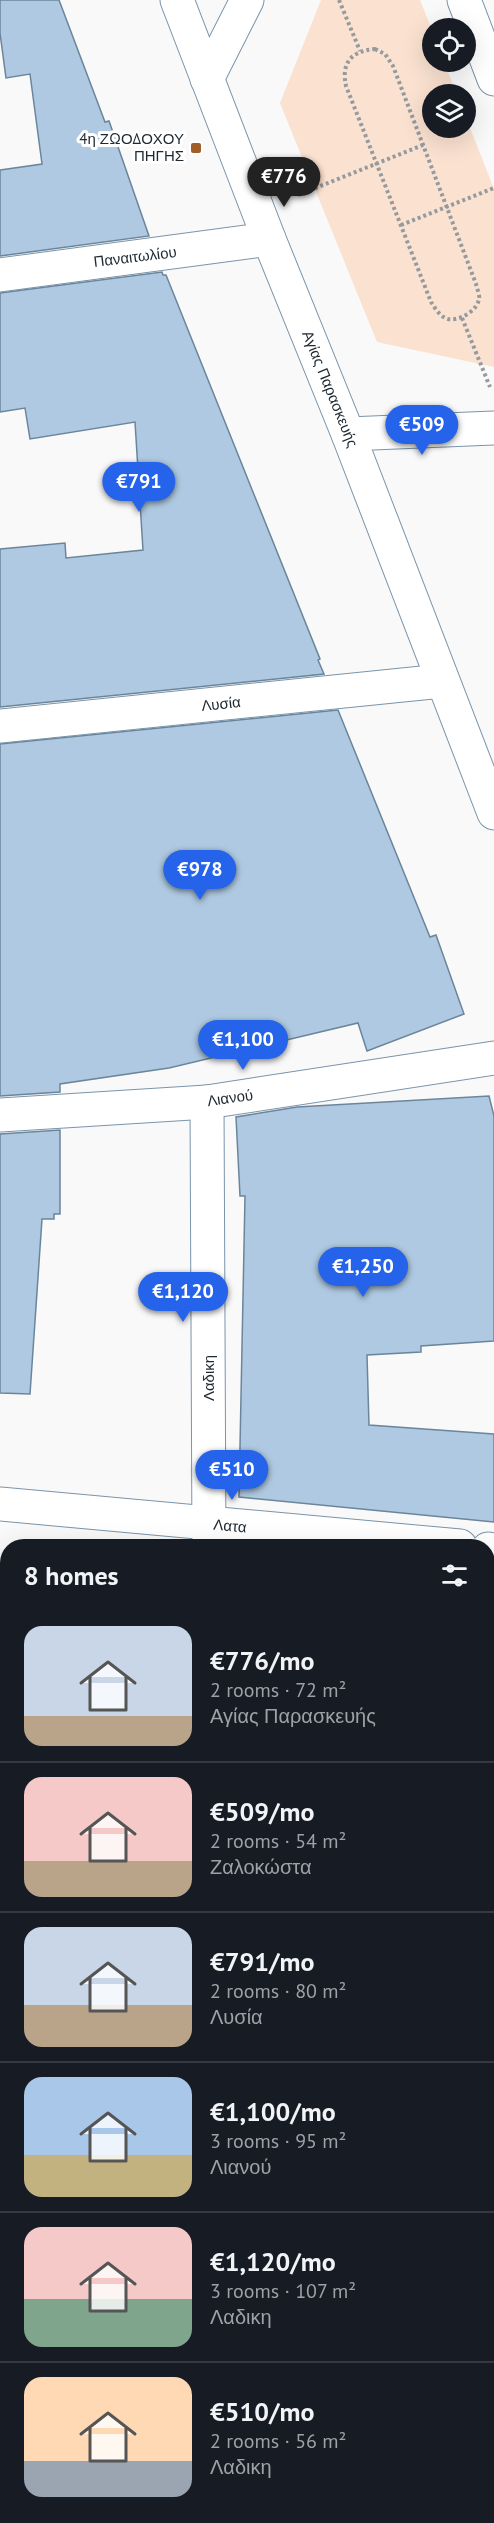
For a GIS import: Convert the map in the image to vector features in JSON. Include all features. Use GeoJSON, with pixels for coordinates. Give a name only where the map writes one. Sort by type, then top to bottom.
{"type":"FeatureCollection","features":[{"type":"Feature","properties":{"kind":"street","name":"Αγίας Παρασκευής"},"geometry":{"type":"LineString","coordinates":[[177,0],[494,813]]}},
{"type":"Feature","properties":{"kind":"street"},"geometry":{"type":"LineString","coordinates":[[207,79],[247,0]]}},
{"type":"Feature","properties":{"kind":"street"},"geometry":{"type":"LineString","coordinates":[[464,0],[494,79]]}},
{"type":"Feature","properties":{"kind":"street","name":"Παναιτωλίου"},"geometry":{"type":"LineString","coordinates":[[0,275],[264,225]]}},
{"type":"Feature","properties":{"kind":"street"},"geometry":{"type":"LineString","coordinates":[[348,434],[494,428]]}},
{"type":"Feature","properties":{"kind":"street","name":"Λυσία"},"geometry":{"type":"LineString","coordinates":[[0,726],[442,681]]}},
{"type":"Feature","properties":{"kind":"street","name":"Λιανού"},"geometry":{"type":"LineString","coordinates":[[0,1115],[207,1102],[494,1058]]}},
{"type":"Feature","properties":{"kind":"street","name":"Λαδικη"},"geometry":{"type":"LineString","coordinates":[[207,1102],[209,1535]]}},
{"type":"Feature","properties":{"kind":"street","name":"Λατα"},"geometry":{"type":"LineString","coordinates":[[0,1504],[209,1535],[300,1539]]}},
{"type":"Feature","properties":{"kind":"path"},"geometry":{"type":"LineString","coordinates":[[339,0],[360,51]]}},
{"type":"Feature","properties":{"kind":"path"},"geometry":{"type":"LineString","coordinates":[[375,49],[385,54],[393,66],[447,207],[480,298],[475,308],[462,318],[448,319],[438,313],[431,302],[346,86],[343,73],[348,61],[360,51],[375,49]]}},
{"type":"Feature","properties":{"kind":"path"},"geometry":{"type":"LineString","coordinates":[[264,225],[378,163],[423,145]]}},
{"type":"Feature","properties":{"kind":"path"},"geometry":{"type":"LineString","coordinates":[[401,225],[494,188]]}},
{"type":"Feature","properties":{"kind":"path"},"geometry":{"type":"LineString","coordinates":[[462,318],[494,397]]}},
{"type":"Feature","properties":{"kind":"shaded area"},"geometry":{"type":"Polygon","coordinates":[[[321,0],[420,0],[427,18],[422,18],[422,72],[448,72],[453,84],[422,84],[422,138],[474,138],[494,189],[494,367],[377,342],[280,103],[321,0]]]}},
{"type":"Feature","properties":{"kind":"building"},"geometry":{"type":"Polygon","coordinates":[[[0,0],[59,0],[105,122],[109,121],[149,236],[0,256],[0,170],[42,164],[30,74],[6,78],[0,33],[0,0]]]}},
{"type":"Feature","properties":{"kind":"building"},"geometry":{"type":"Polygon","coordinates":[[[162,272],[166,275],[320,659],[318,660],[324,674],[0,707],[0,549],[65,543],[66,558],[143,550],[135,422],[30,439],[25,408],[0,412],[0,293],[162,272]]]}},
{"type":"Feature","properties":{"kind":"building"},"geometry":{"type":"Polygon","coordinates":[[[338,710],[430,937],[436,935],[464,1014],[367,1051],[358,1023],[169,1068],[60,1084],[60,1092],[0,1096],[0,744],[338,710]]]}},
{"type":"Feature","properties":{"kind":"building"},"geometry":{"type":"Polygon","coordinates":[[[489,1096],[494,1116],[494,1341],[421,1346],[421,1352],[367,1355],[369,1425],[494,1434],[494,1522],[239,1497],[245,1196],[240,1196],[236,1117],[297,1107],[489,1096]]]}},
{"type":"Feature","properties":{"kind":"building"},"geometry":{"type":"Polygon","coordinates":[[[60,1130],[60,1214],[54,1214],[54,1219],[42,1219],[30,1394],[0,1393],[0,1134],[60,1130]]]}},
{"type":"Feature","properties":{"kind":"place","name":"4η ΖΩΟΔΟΧΟΥ ΠΗΓΗΣ"},"geometry":{"type":"Point","coordinates":[196,148]}}]}
